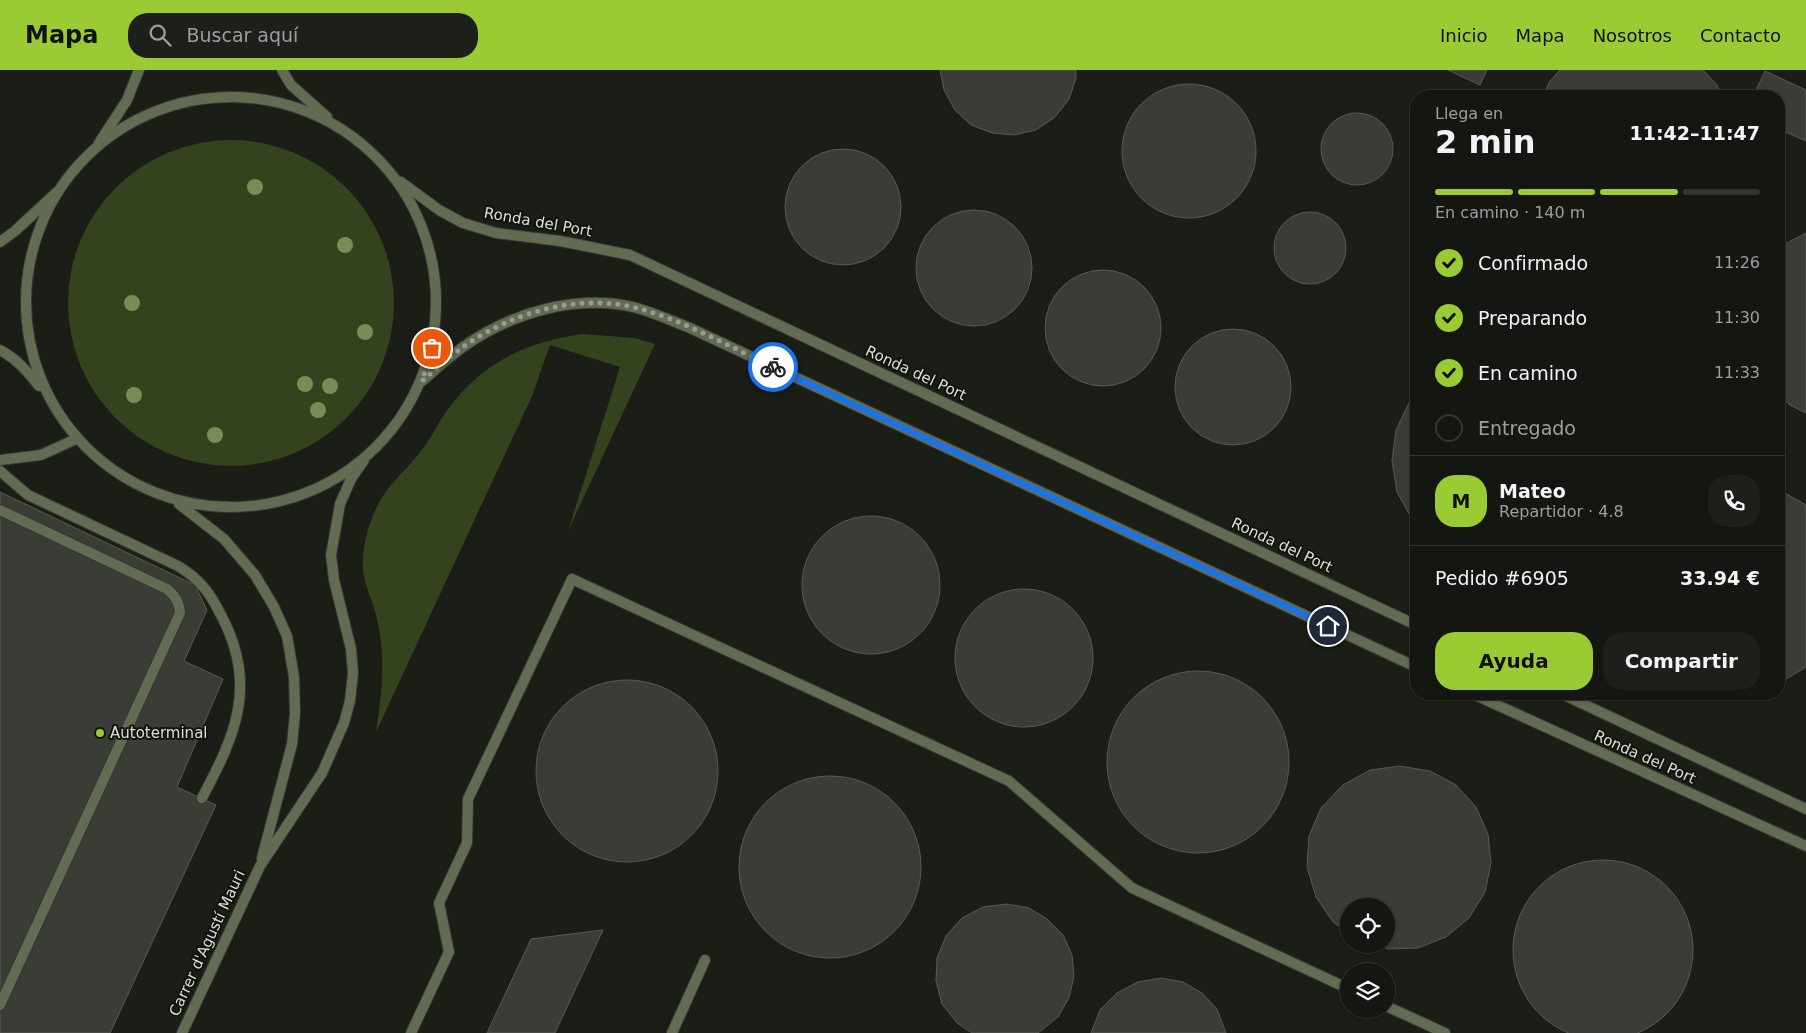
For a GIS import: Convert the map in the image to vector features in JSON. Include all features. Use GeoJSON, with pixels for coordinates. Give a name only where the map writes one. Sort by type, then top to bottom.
{"type":"FeatureCollection","features":[{"type":"Feature","properties":{"kind":"street"},"geometry":{"type":"LineString","coordinates":[[0,242],[15,231],[65,184],[93,151],[127,100],[139,70]]}},
{"type":"Feature","properties":{"kind":"street"},"geometry":{"type":"LineString","coordinates":[[282,70],[291,85],[333,123],[366,147],[396,178],[419,216],[433,257],[438,299],[436,332],[422,381]]}},
{"type":"Feature","properties":{"kind":"street"},"geometry":{"type":"LineString","coordinates":[[93,151],[127,126],[163,108],[207,98],[248,96],[291,104],[333,123]]}},
{"type":"Feature","properties":{"kind":"street","name":"Ronda del Port"},"geometry":{"type":"LineString","coordinates":[[396,178],[439,210],[462,223],[496,233],[560,241],[630,255],[1410,622]]}},
{"type":"Feature","properties":{"kind":"street"},"geometry":{"type":"LineString","coordinates":[[44,392],[28,340],[26,306],[28,272],[36,243],[49,213],[65,184]]}},
{"type":"Feature","properties":{"kind":"street"},"geometry":{"type":"LineString","coordinates":[[260,866],[322,773],[344,722],[350,700],[353,673],[351,649],[334,580],[331,555],[340,504],[351,480],[368,453],[398,417],[422,381],[463,347],[487,332],[516,318],[547,308],[580,303],[604,303],[633,308],[699,332],[1410,664]]}},
{"type":"Feature","properties":{"kind":"street"},"geometry":{"type":"LineString","coordinates":[[0,350],[12,356],[25,368],[44,392],[70,433],[105,467],[136,488],[178,503],[227,509],[281,502],[336,478],[368,453]]}},
{"type":"Feature","properties":{"kind":"street"},"geometry":{"type":"LineString","coordinates":[[0,460],[41,455],[76,439]]}},
{"type":"Feature","properties":{"kind":"street"},"geometry":{"type":"LineString","coordinates":[[0,471],[28,496],[178,566],[192,574],[203,584],[230,631],[237,657],[241,686],[238,716],[231,739],[202,798]]}},
{"type":"Feature","properties":{"kind":"street"},"geometry":{"type":"LineString","coordinates":[[178,503],[224,539],[256,575],[274,607],[287,636],[294,678],[295,714],[292,744],[260,866]]}},
{"type":"Feature","properties":{"kind":"street"},"geometry":{"type":"LineString","coordinates":[[0,510],[167,589],[180,604],[180,613],[0,1005]]}},
{"type":"Feature","properties":{"kind":"street"},"geometry":{"type":"LineString","coordinates":[[412,1033],[448,952],[439,902],[467,843],[468,799],[572,579],[1009,781],[1132,888],[1340,984]]}},
{"type":"Feature","properties":{"kind":"street","name":"Ronda del Port"},"geometry":{"type":"LineString","coordinates":[[1486,700],[1806,846]]}},
{"type":"Feature","properties":{"kind":"street","name":"Ronda del Port"},"geometry":{"type":"LineString","coordinates":[[1575,700],[1806,809]]}},
{"type":"Feature","properties":{"kind":"street","name":"Carrer d'Agustí Mauri"},"geometry":{"type":"LineString","coordinates":[[182,1033],[260,866]]}},
{"type":"Feature","properties":{"kind":"street"},"geometry":{"type":"LineString","coordinates":[[672,1033],[705,960]]}},
{"type":"Feature","properties":{"kind":"street"},"geometry":{"type":"LineString","coordinates":[[1395,1010],[1445,1033]]}},
{"type":"Feature","properties":{"kind":"green space"},"geometry":{"type":"Polygon","coordinates":[[[231,140],[278,147],[293,153],[321,168],[346,188],[366,213],[381,241],[387,256],[394,303],[387,350],[381,365],[366,393],[346,418],[321,438],[293,453],[278,459],[231,466],[184,459],[169,453],[141,438],[116,418],[96,393],[81,365],[75,350],[68,303],[75,256],[81,241],[96,213],[116,188],[141,168],[169,153],[184,147],[231,140]]]}},
{"type":"Feature","properties":{"kind":"green space"},"geometry":{"type":"Polygon","coordinates":[[[583,334],[635,338],[655,344],[568,531],[620,367],[550,345],[532,396],[376,732],[381,690],[382,661],[380,633],[365,581],[363,557],[370,522],[382,498],[424,447],[448,409],[476,379],[507,357],[524,349],[543,342],[583,334]]]}},
{"type":"Feature","properties":{"kind":"building"},"geometry":{"type":"Polygon","coordinates":[[[940,70],[1076,70],[1076,78],[1069,99],[1055,117],[1036,130],[1014,135],[992,133],[971,125],[955,110],[944,90],[940,70]]]}},
{"type":"Feature","properties":{"kind":"building"},"geometry":{"type":"Polygon","coordinates":[[[1448,70],[1487,70],[1480,85],[1448,70]]]}},
{"type":"Feature","properties":{"kind":"building"},"geometry":{"type":"Polygon","coordinates":[[[1560,70],[1703,70],[1717,85],[1719,90],[1546,90],[1550,81],[1560,70]]]}},
{"type":"Feature","properties":{"kind":"building"},"geometry":{"type":"Polygon","coordinates":[[[1765,71],[1806,90],[1806,141],[1785,132],[1785,90],[1756,90],[1765,71]]]}},
{"type":"Feature","properties":{"kind":"building"},"geometry":{"type":"Polygon","coordinates":[[[1189,84],[1215,89],[1237,103],[1251,125],[1256,151],[1251,177],[1237,199],[1215,213],[1189,218],[1163,213],[1141,199],[1127,177],[1122,151],[1127,125],[1141,103],[1163,89],[1189,84]]]}},
{"type":"Feature","properties":{"kind":"building"},"geometry":{"type":"Polygon","coordinates":[[[1350,113],[1364,113],[1383,123],[1393,142],[1393,156],[1383,175],[1364,185],[1350,185],[1331,175],[1321,156],[1321,142],[1331,123],[1350,113]]]}},
{"type":"Feature","properties":{"kind":"building"},"geometry":{"type":"Polygon","coordinates":[[[843,149],[865,154],[884,166],[896,185],[901,207],[896,229],[884,248],[865,260],[843,265],[821,260],[802,248],[790,229],[785,207],[790,185],[802,166],[821,154],[843,149]]]}},
{"type":"Feature","properties":{"kind":"building"},"geometry":{"type":"Polygon","coordinates":[[[974,210],[996,215],[1015,227],[1027,246],[1032,268],[1027,290],[1015,309],[996,321],[974,326],[952,321],[933,309],[921,290],[916,268],[921,246],[933,227],[952,215],[974,210]]]}},
{"type":"Feature","properties":{"kind":"building"},"geometry":{"type":"Polygon","coordinates":[[[1317,212],[1336,222],[1344,234],[1346,248],[1344,262],[1336,274],[1324,282],[1303,284],[1284,274],[1276,262],[1274,241],[1284,222],[1296,214],[1317,212]]]}},
{"type":"Feature","properties":{"kind":"building"},"geometry":{"type":"Polygon","coordinates":[[[1806,233],[1806,413],[1785,400],[1785,244],[1806,233]]]}},
{"type":"Feature","properties":{"kind":"building"},"geometry":{"type":"Polygon","coordinates":[[[1103,270],[1125,275],[1144,287],[1156,306],[1161,328],[1156,350],[1144,369],[1125,381],[1103,386],[1081,381],[1062,369],[1050,350],[1045,328],[1050,306],[1062,287],[1081,275],[1103,270]]]}},
{"type":"Feature","properties":{"kind":"building"},"geometry":{"type":"Polygon","coordinates":[[[1233,329],[1255,334],[1274,346],[1286,365],[1291,387],[1286,409],[1274,428],[1255,440],[1233,445],[1211,440],[1192,428],[1180,409],[1175,387],[1180,365],[1192,346],[1211,334],[1233,329]]]}},
{"type":"Feature","properties":{"kind":"building"},"geometry":{"type":"Polygon","coordinates":[[[1410,402],[1410,515],[1397,492],[1392,461],[1396,430],[1410,402]]]}},
{"type":"Feature","properties":{"kind":"building","name":"Autoterminal"},"geometry":{"type":"Polygon","coordinates":[[[0,492],[195,585],[207,610],[184,661],[223,679],[177,787],[216,805],[110,1033],[0,1033],[0,492]]]}},
{"type":"Feature","properties":{"kind":"building"},"geometry":{"type":"Polygon","coordinates":[[[1785,493],[1806,505],[1806,667],[1785,679],[1785,493]]]}},
{"type":"Feature","properties":{"kind":"building"},"geometry":{"type":"Polygon","coordinates":[[[871,516],[897,522],[920,536],[934,559],[940,585],[934,611],[920,634],[897,648],[871,654],[845,648],[822,634],[808,611],[802,585],[808,559],[822,536],[845,522],[871,516]]]}},
{"type":"Feature","properties":{"kind":"building"},"geometry":{"type":"Polygon","coordinates":[[[1024,589],[1050,595],[1073,609],[1087,632],[1093,658],[1087,684],[1073,707],[1050,721],[1024,727],[998,721],[975,707],[961,684],[955,658],[961,632],[975,609],[998,595],[1024,589]]]}},
{"type":"Feature","properties":{"kind":"building"},"geometry":{"type":"Polygon","coordinates":[[[1207,671],[1216,672],[1241,681],[1263,697],[1279,719],[1288,744],[1288,780],[1279,805],[1263,827],[1241,843],[1225,849],[1207,853],[1189,853],[1180,852],[1155,843],[1140,833],[1127,820],[1117,805],[1108,780],[1107,753],[1108,744],[1117,719],[1127,704],[1140,691],[1155,681],[1180,672],[1207,671]]]}},
{"type":"Feature","properties":{"kind":"building"},"geometry":{"type":"Polygon","coordinates":[[[636,680],[645,681],[670,690],[692,706],[708,728],[717,753],[717,789],[708,814],[692,836],[670,852],[654,858],[636,862],[618,862],[609,861],[584,852],[569,842],[556,829],[546,814],[537,789],[536,762],[537,753],[546,728],[556,713],[569,700],[584,690],[609,681],[636,680]]]}},
{"type":"Feature","properties":{"kind":"building"},"geometry":{"type":"Polygon","coordinates":[[[1400,766],[1430,771],[1456,785],[1476,807],[1488,834],[1491,863],[1485,892],[1469,918],[1446,937],[1418,948],[1395,949],[1395,898],[1340,898],[1340,927],[1333,922],[1316,897],[1307,867],[1309,836],[1321,808],[1343,785],[1370,770],[1400,766]]]}},
{"type":"Feature","properties":{"kind":"building"},"geometry":{"type":"Polygon","coordinates":[[[839,776],[848,777],[873,786],[895,802],[911,824],[920,849],[920,885],[911,910],[895,932],[873,948],[857,954],[839,958],[821,958],[812,957],[787,948],[772,938],[759,925],[749,910],[740,885],[739,858],[740,849],[749,824],[759,809],[772,796],[787,786],[812,777],[839,776]]]}},
{"type":"Feature","properties":{"kind":"building"},"geometry":{"type":"Polygon","coordinates":[[[1585,861],[1621,861],[1638,866],[1660,880],[1683,907],[1692,932],[1692,968],[1683,993],[1667,1014],[1638,1034],[1568,1034],[1560,1030],[1533,1007],[1519,985],[1514,968],[1514,932],[1523,907],[1546,880],[1568,866],[1585,861]]]}},
{"type":"Feature","properties":{"kind":"building"},"geometry":{"type":"Polygon","coordinates":[[[1007,904],[1029,908],[1047,919],[1063,935],[1072,955],[1074,976],[1069,998],[1058,1017],[1038,1033],[972,1033],[957,1023],[942,1004],[936,981],[937,958],[946,936],[962,918],[983,907],[1007,904]]]}},
{"type":"Feature","properties":{"kind":"building"},"geometry":{"type":"Polygon","coordinates":[[[603,930],[555,1033],[487,1033],[531,939],[603,930]]]}},
{"type":"Feature","properties":{"kind":"building"},"geometry":{"type":"Polygon","coordinates":[[[1161,978],[1183,982],[1202,993],[1217,1009],[1226,1033],[1091,1033],[1100,1010],[1117,993],[1138,982],[1161,978]]]}},
{"type":"Feature","properties":{"kind":"way so far"},"geometry":{"type":"LineString","coordinates":[[432,348],[422,381],[463,347],[487,332],[516,318],[547,308],[580,303],[604,303],[633,308],[664,318],[690,328],[773,367]]}},
{"type":"Feature","properties":{"kind":"place","name":"Autoterminal"},"geometry":{"type":"Point","coordinates":[100,733]}},
{"type":"Feature","properties":{"kind":"route"},"geometry":{"type":"LineString","coordinates":[[773,367],[1328,626]]}}]}
